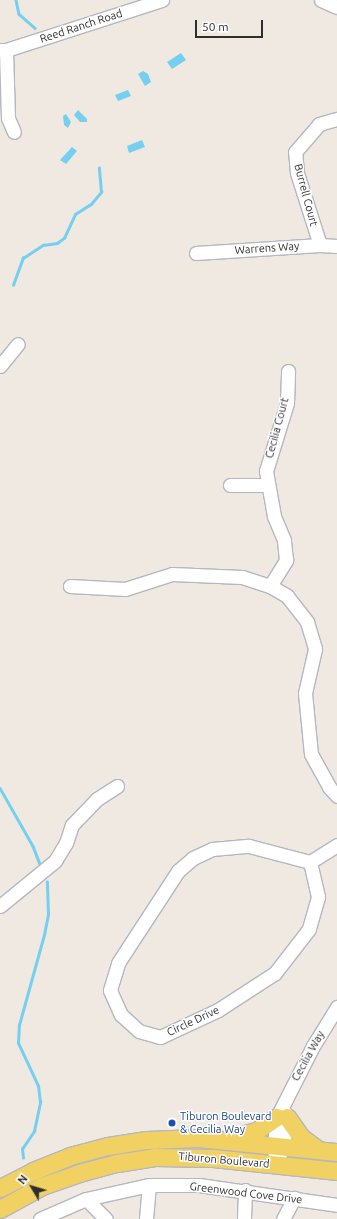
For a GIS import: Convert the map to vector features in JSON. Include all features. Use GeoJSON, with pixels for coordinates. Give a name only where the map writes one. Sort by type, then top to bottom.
{"type":"FeatureCollection","features":[{"type":"Feature","properties":{"kind":"main road"},"geometry":{"type":"LineString","coordinates":[[227,1140],[256,1131],[283,1114],[301,1137],[318,1150]]}},
{"type":"Feature","properties":{"kind":"main road","name":"Tiburon Boulevard"},"geometry":{"type":"LineString","coordinates":[[0,1188],[51,1163],[108,1146],[164,1138],[227,1140],[337,1152]]}},
{"type":"Feature","properties":{"kind":"main road","name":"Tiburon Boulevard"},"geometry":{"type":"LineString","coordinates":[[0,1209],[60,1179],[97,1167],[136,1159],[194,1156],[337,1171]]}},
{"type":"Feature","properties":{"kind":"street","name":"Reed Ranch Road"},"geometry":{"type":"LineString","coordinates":[[3,50],[162,0]]}},
{"type":"Feature","properties":{"kind":"street"},"geometry":{"type":"LineString","coordinates":[[321,0],[337,7]]}},
{"type":"Feature","properties":{"kind":"street"},"geometry":{"type":"LineString","coordinates":[[3,50],[8,118],[14,132]]}},
{"type":"Feature","properties":{"kind":"street","name":"Burrell Court"},"geometry":{"type":"LineString","coordinates":[[320,245],[297,173],[295,152],[319,124],[337,119]]}},
{"type":"Feature","properties":{"kind":"street","name":"Warrens Way"},"geometry":{"type":"LineString","coordinates":[[196,254],[320,245],[337,246]]}},
{"type":"Feature","properties":{"kind":"street"},"geometry":{"type":"LineString","coordinates":[[0,366],[18,344]]}},
{"type":"Feature","properties":{"kind":"street","name":"Cecilia Court"},"geometry":{"type":"LineString","coordinates":[[270,586],[286,560],[284,540],[274,516],[267,485],[269,455],[287,403],[288,371]]}},
{"type":"Feature","properties":{"kind":"street"},"geometry":{"type":"LineString","coordinates":[[230,485],[267,485]]}},
{"type":"Feature","properties":{"kind":"street"},"geometry":{"type":"LineString","coordinates":[[70,586],[125,589],[172,574],[242,577],[270,586],[287,596],[307,622],[315,649],[305,693],[311,754],[329,787],[337,796]]}},
{"type":"Feature","properties":{"kind":"street"},"geometry":{"type":"LineString","coordinates":[[0,906],[55,861],[66,842],[72,825],[97,799],[117,786]]}},
{"type":"Feature","properties":{"kind":"street"},"geometry":{"type":"LineString","coordinates":[[310,862],[337,845]]}},
{"type":"Feature","properties":{"kind":"street","name":"Circle Drive"},"geometry":{"type":"LineString","coordinates":[[249,846],[310,862],[318,897],[309,929],[275,973],[218,1010],[160,1037],[139,1031],[122,1016],[110,990],[118,963],[178,871],[194,858],[212,849],[249,846]]}},
{"type":"Feature","properties":{"kind":"street","name":"Cecilia Way"},"geometry":{"type":"LineString","coordinates":[[276,1165],[283,1114],[296,1078],[337,1007]]}},
{"type":"Feature","properties":{"kind":"street"},"geometry":{"type":"LineString","coordinates":[[146,1219],[149,1185]]}},
{"type":"Feature","properties":{"kind":"street","name":"Greenwood Cove Drive"},"geometry":{"type":"LineString","coordinates":[[40,1219],[86,1200],[149,1185],[199,1185],[245,1190],[337,1205]]}},
{"type":"Feature","properties":{"kind":"street"},"geometry":{"type":"LineString","coordinates":[[244,1219],[245,1190]]}},
{"type":"Feature","properties":{"kind":"street"},"geometry":{"type":"LineString","coordinates":[[283,1219],[294,1198]]}},
{"type":"Feature","properties":{"kind":"street"},"geometry":{"type":"LineString","coordinates":[[86,1200],[106,1219]]}},
{"type":"Feature","properties":{"kind":"water"},"geometry":{"type":"Polygon","coordinates":[[[181,53],[186,60],[172,69],[167,62],[181,53]]]}},
{"type":"Feature","properties":{"kind":"water"},"geometry":{"type":"Polygon","coordinates":[[[143,71],[148,74],[151,82],[145,86],[138,74],[143,71]]]}},
{"type":"Feature","properties":{"kind":"water"},"geometry":{"type":"Polygon","coordinates":[[[128,90],[131,96],[118,101],[115,95],[128,90]]]}},
{"type":"Feature","properties":{"kind":"water"},"geometry":{"type":"Polygon","coordinates":[[[78,110],[87,119],[87,122],[80,122],[74,115],[78,110]]]}},
{"type":"Feature","properties":{"kind":"water"},"geometry":{"type":"Polygon","coordinates":[[[66,114],[71,122],[68,128],[64,125],[63,116],[66,114]]]}},
{"type":"Feature","properties":{"kind":"water"},"geometry":{"type":"Polygon","coordinates":[[[142,140],[145,147],[129,153],[127,146],[142,140]]]}},
{"type":"Feature","properties":{"kind":"water"},"geometry":{"type":"Polygon","coordinates":[[[72,147],[77,151],[66,164],[60,160],[72,147]]]}},
{"type":"Feature","properties":{"kind":"waterway"},"geometry":{"type":"LineString","coordinates":[[16,0],[19,14],[35,28]]}},
{"type":"Feature","properties":{"kind":"waterway"},"geometry":{"type":"LineString","coordinates":[[13,285],[23,258],[43,245],[57,243],[64,238],[75,214],[91,204],[101,192],[99,168]]}},
{"type":"Feature","properties":{"kind":"waterway"},"geometry":{"type":"LineString","coordinates":[[0,788],[33,846],[41,867]]}},
{"type":"Feature","properties":{"kind":"waterway"},"geometry":{"type":"LineString","coordinates":[[23,1158],[22,1149],[34,1131],[40,1102],[38,1086],[18,1043],[19,1025],[44,935],[48,914],[47,882]]}},
{"type":"Feature","properties":{"kind":"place","name":"Tiburon Boulevard & Cecilia Way"},"geometry":{"type":"Point","coordinates":[172,1123]}}]}
